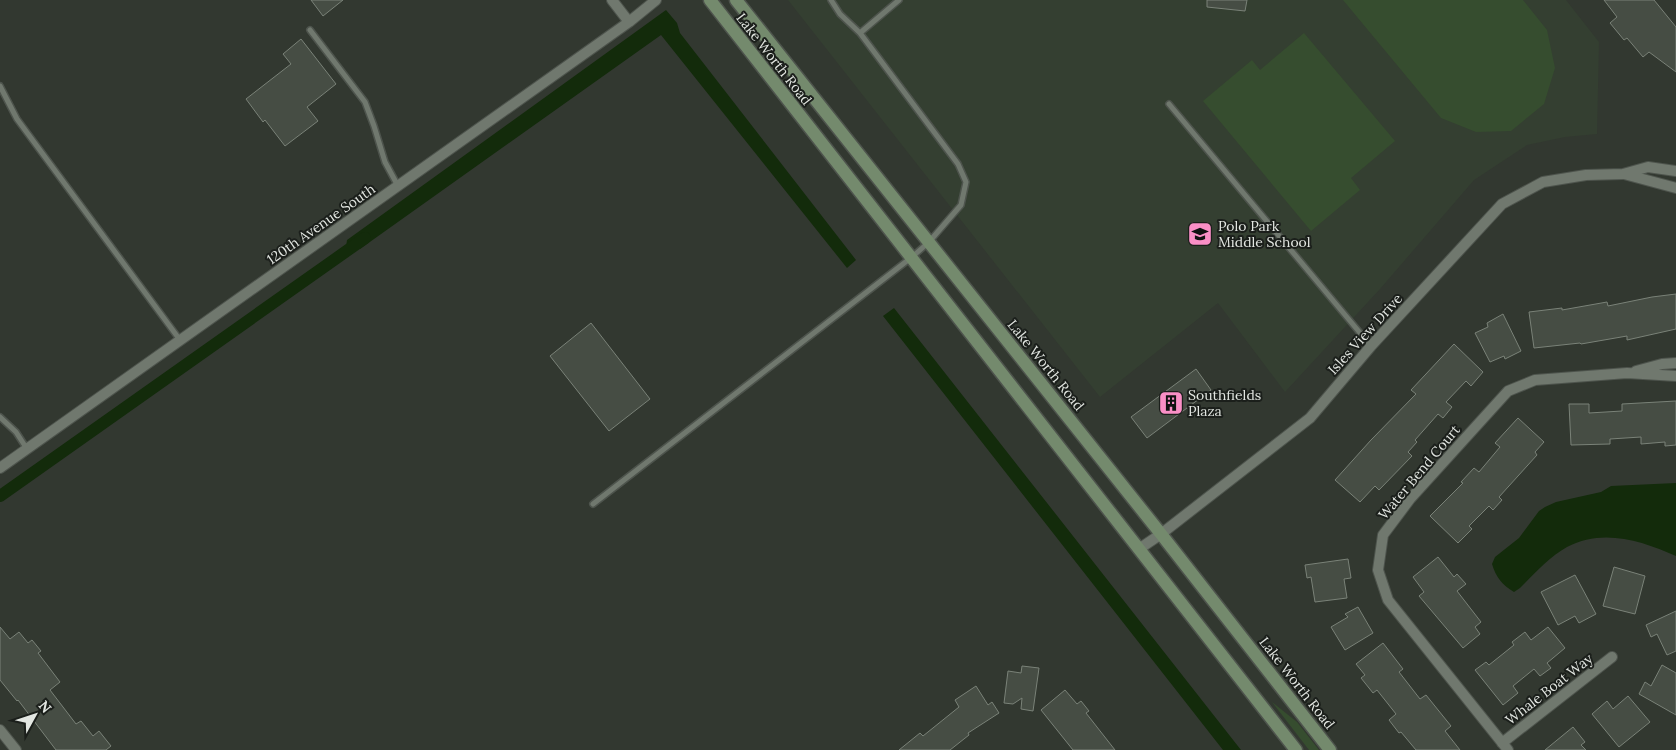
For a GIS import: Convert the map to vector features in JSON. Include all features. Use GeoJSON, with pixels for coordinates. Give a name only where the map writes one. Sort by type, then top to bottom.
{"type":"FeatureCollection","features":[{"type":"Feature","properties":{"kind":"street"},"geometry":{"type":"LineString","coordinates":[[612,0],[629,22]]}},
{"type":"Feature","properties":{"kind":"street","name":"120th Avenue South"},"geometry":{"type":"LineString","coordinates":[[0,468],[629,22],[656,0]]}},
{"type":"Feature","properties":{"kind":"street","name":"Lake Worth Road"},"geometry":{"type":"LineString","coordinates":[[710,0],[1296,750]]}},
{"type":"Feature","properties":{"kind":"street","name":"Lake Worth Road"},"geometry":{"type":"LineString","coordinates":[[736,0],[1161,534],[1330,750]]}},
{"type":"Feature","properties":{"kind":"street","name":"Isles View Drive"},"geometry":{"type":"LineString","coordinates":[[1139,549],[1310,418],[1370,346],[1502,204],[1543,182],[1586,175],[1623,174],[1648,167],[1676,171]]}},
{"type":"Feature","properties":{"kind":"street","name":"Isles View Drive"},"geometry":{"type":"LineString","coordinates":[[1623,174],[1676,188]]}},
{"type":"Feature","properties":{"kind":"street","name":"Water Bend Court"},"geometry":{"type":"LineString","coordinates":[[1627,373],[1662,364],[1676,363]]}},
{"type":"Feature","properties":{"kind":"street","name":"Water Bend Court"},"geometry":{"type":"LineString","coordinates":[[1505,747],[1388,600],[1378,570],[1383,535],[1410,499],[1508,391],[1535,380],[1627,373],[1676,376]]}},
{"type":"Feature","properties":{"kind":"street","name":"Whale Boat Way"},"geometry":{"type":"LineString","coordinates":[[1505,747],[1612,657]]}},
{"type":"Feature","properties":{"kind":"street"},"geometry":{"type":"LineString","coordinates":[[0,730],[16,750]]}},
{"type":"Feature","properties":{"kind":"lane"},"geometry":{"type":"LineString","coordinates":[[593,504],[912,257],[929,242],[961,205],[966,182],[958,164],[860,33],[840,14],[831,0]]}},
{"type":"Feature","properties":{"kind":"lane"},"geometry":{"type":"LineString","coordinates":[[860,33],[899,0]]}},
{"type":"Feature","properties":{"kind":"lane"},"geometry":{"type":"LineString","coordinates":[[310,30],[365,102],[385,162],[398,186]]}},
{"type":"Feature","properties":{"kind":"lane"},"geometry":{"type":"LineString","coordinates":[[0,86],[17,119],[181,340]]}},
{"type":"Feature","properties":{"kind":"lane"},"geometry":{"type":"LineString","coordinates":[[1169,104],[1370,346]]}},
{"type":"Feature","properties":{"kind":"lane"},"geometry":{"type":"LineString","coordinates":[[0,417],[16,432],[27,449]]}},
{"type":"Feature","properties":{"kind":"shaded area","name":"Polo Park Middle School"},"geometry":{"type":"Polygon","coordinates":[[[788,0],[1566,0],[1599,42],[1597,134],[1565,137],[1527,145],[1474,180],[1380,289],[1285,392],[1218,303],[1100,397],[788,0]]]}},
{"type":"Feature","properties":{"kind":"shaded area"},"geometry":{"type":"Polygon","coordinates":[[[1343,0],[1523,0],[1547,30],[1555,68],[1544,104],[1511,131],[1476,132],[1441,118],[1343,0]]]}},
{"type":"Feature","properties":{"kind":"shaded area"},"geometry":{"type":"Polygon","coordinates":[[[666,10],[677,23],[680,33],[856,260],[847,268],[661,35],[360,249],[346,247],[347,240],[666,10]]]}},
{"type":"Feature","properties":{"kind":"shaded area"},"geometry":{"type":"Polygon","coordinates":[[[1304,33],[1395,141],[1351,178],[1360,190],[1311,231],[1203,101],[1252,60],[1260,70],[1304,33]]]}},
{"type":"Feature","properties":{"kind":"shaded area"},"geometry":{"type":"Polygon","coordinates":[[[894,308],[1241,750],[1223,750],[883,316],[894,308]]]}},
{"type":"Feature","properties":{"kind":"shaded area"},"geometry":{"type":"Polygon","coordinates":[[[1676,483],[1676,556],[1636,542],[1622,539],[1594,538],[1581,541],[1560,551],[1514,592],[1495,573],[1492,564],[1495,557],[1519,538],[1539,511],[1545,507],[1556,502],[1601,492],[1611,486],[1676,483]]]}},
{"type":"Feature","properties":{"kind":"shaded area"},"geometry":{"type":"Polygon","coordinates":[[[1272,702],[1297,722],[1319,750],[1309,750],[1272,702]]]}},
{"type":"Feature","properties":{"kind":"building"},"geometry":{"type":"Polygon","coordinates":[[[311,0],[343,0],[323,16],[311,0]]]}},
{"type":"Feature","properties":{"kind":"building"},"geometry":{"type":"Polygon","coordinates":[[[1207,0],[1247,0],[1245,11],[1207,7],[1207,0]]]}},
{"type":"Feature","properties":{"kind":"building"},"geometry":{"type":"Polygon","coordinates":[[[1604,0],[1654,0],[1676,27],[1676,72],[1649,52],[1643,57],[1627,38],[1624,40],[1610,23],[1617,17],[1604,0]]]}},
{"type":"Feature","properties":{"kind":"building"},"geometry":{"type":"Polygon","coordinates":[[[301,39],[336,84],[307,107],[318,121],[285,146],[265,120],[263,122],[246,99],[291,64],[283,54],[301,39]]]}},
{"type":"Feature","properties":{"kind":"building"},"geometry":{"type":"Polygon","coordinates":[[[1676,294],[1676,329],[1627,340],[1627,336],[1581,344],[1534,348],[1529,312],[1562,308],[1562,310],[1607,302],[1608,306],[1676,294]]]}},
{"type":"Feature","properties":{"kind":"building"},"geometry":{"type":"Polygon","coordinates":[[[1503,314],[1521,351],[1505,359],[1504,356],[1490,362],[1475,333],[1488,327],[1487,323],[1503,314]]]}},
{"type":"Feature","properties":{"kind":"building"},"geometry":{"type":"Polygon","coordinates":[[[591,323],[650,399],[609,431],[550,356],[591,323]]]}},
{"type":"Feature","properties":{"kind":"building"},"geometry":{"type":"Polygon","coordinates":[[[1454,344],[1483,372],[1471,386],[1466,381],[1446,402],[1452,407],[1443,418],[1438,414],[1415,440],[1417,442],[1408,452],[1412,456],[1379,490],[1375,486],[1360,502],[1335,480],[1416,394],[1411,390],[1454,344]]]}},
{"type":"Feature","properties":{"kind":"building","name":"Southfields Plaza"},"geometry":{"type":"Polygon","coordinates":[[[1196,369],[1211,390],[1147,438],[1131,417],[1196,369]]]}},
{"type":"Feature","properties":{"kind":"building"},"geometry":{"type":"Polygon","coordinates":[[[1676,401],[1676,445],[1665,446],[1665,442],[1641,444],[1641,437],[1610,439],[1610,444],[1571,445],[1569,404],[1589,404],[1589,413],[1622,411],[1622,404],[1676,401]]]}},
{"type":"Feature","properties":{"kind":"building"},"geometry":{"type":"Polygon","coordinates":[[[1518,418],[1544,442],[1535,452],[1537,455],[1499,497],[1502,500],[1493,510],[1489,506],[1469,526],[1472,529],[1458,543],[1430,516],[1463,483],[1461,482],[1474,468],[1479,472],[1500,447],[1495,443],[1518,418]]]}},
{"type":"Feature","properties":{"kind":"building"},"geometry":{"type":"Polygon","coordinates":[[[1438,557],[1454,577],[1457,574],[1466,584],[1457,591],[1481,622],[1475,627],[1480,634],[1463,648],[1419,596],[1424,592],[1413,577],[1438,557]]]}},
{"type":"Feature","properties":{"kind":"building"},"geometry":{"type":"Polygon","coordinates":[[[1348,559],[1351,578],[1344,579],[1347,598],[1315,602],[1311,577],[1307,578],[1305,565],[1348,559]]]}},
{"type":"Feature","properties":{"kind":"building"},"geometry":{"type":"Polygon","coordinates":[[[1614,567],[1645,576],[1635,614],[1603,606],[1614,567]]]}},
{"type":"Feature","properties":{"kind":"building"},"geometry":{"type":"Polygon","coordinates":[[[1575,575],[1596,614],[1579,623],[1575,616],[1558,625],[1541,592],[1575,575]]]}},
{"type":"Feature","properties":{"kind":"building"},"geometry":{"type":"Polygon","coordinates":[[[1358,607],[1373,633],[1345,650],[1331,627],[1348,617],[1345,614],[1358,607]]]}},
{"type":"Feature","properties":{"kind":"building"},"geometry":{"type":"Polygon","coordinates":[[[1676,611],[1676,651],[1667,655],[1657,634],[1651,637],[1646,625],[1676,611]]]}},
{"type":"Feature","properties":{"kind":"building"},"geometry":{"type":"Polygon","coordinates":[[[0,627],[10,639],[19,632],[28,643],[32,640],[41,651],[38,653],[60,682],[50,690],[76,724],[81,721],[93,736],[99,731],[111,746],[106,750],[56,750],[18,700],[0,680],[0,627]]]}},
{"type":"Feature","properties":{"kind":"building"},"geometry":{"type":"Polygon","coordinates":[[[1548,627],[1565,648],[1547,663],[1551,668],[1540,676],[1534,669],[1513,686],[1518,693],[1503,705],[1475,670],[1486,662],[1489,665],[1514,645],[1512,642],[1525,632],[1531,640],[1548,627]]]}},
{"type":"Feature","properties":{"kind":"building"},"geometry":{"type":"Polygon","coordinates":[[[1383,643],[1403,669],[1399,672],[1420,699],[1426,695],[1451,726],[1445,731],[1460,750],[1416,750],[1389,720],[1396,714],[1377,690],[1373,693],[1361,678],[1365,675],[1356,664],[1383,643]]]}},
{"type":"Feature","properties":{"kind":"building"},"geometry":{"type":"Polygon","coordinates":[[[1662,665],[1676,673],[1676,715],[1639,694],[1645,682],[1651,686],[1662,665]]]}},
{"type":"Feature","properties":{"kind":"building"},"geometry":{"type":"Polygon","coordinates":[[[1022,666],[1039,668],[1033,711],[1021,709],[1022,698],[1013,704],[1004,703],[1008,671],[1021,673],[1022,666]]]}},
{"type":"Feature","properties":{"kind":"building"},"geometry":{"type":"Polygon","coordinates":[[[976,686],[988,705],[992,702],[999,713],[968,733],[969,735],[950,750],[899,750],[920,733],[923,736],[959,707],[955,700],[976,686]]]}},
{"type":"Feature","properties":{"kind":"building"},"geometry":{"type":"Polygon","coordinates":[[[1065,690],[1077,704],[1081,701],[1089,711],[1086,713],[1115,750],[1073,750],[1041,710],[1065,690]]]}},
{"type":"Feature","properties":{"kind":"building"},"geometry":{"type":"Polygon","coordinates":[[[1628,696],[1650,722],[1619,747],[1592,714],[1607,701],[1613,709],[1628,696]]]}},
{"type":"Feature","properties":{"kind":"building"},"geometry":{"type":"Polygon","coordinates":[[[1573,727],[1585,742],[1581,745],[1586,750],[1545,750],[1573,727]]]}},
{"type":"Feature","properties":{"kind":"waterway"},"geometry":{"type":"LineString","coordinates":[[0,496],[365,238]]}},
{"type":"Feature","properties":{"kind":"place","name":"Polo Park Middle School"},"geometry":{"type":"Point","coordinates":[1200,234]}},
{"type":"Feature","properties":{"kind":"place","name":"Southfields Plaza"},"geometry":{"type":"Point","coordinates":[1171,403]}}]}
